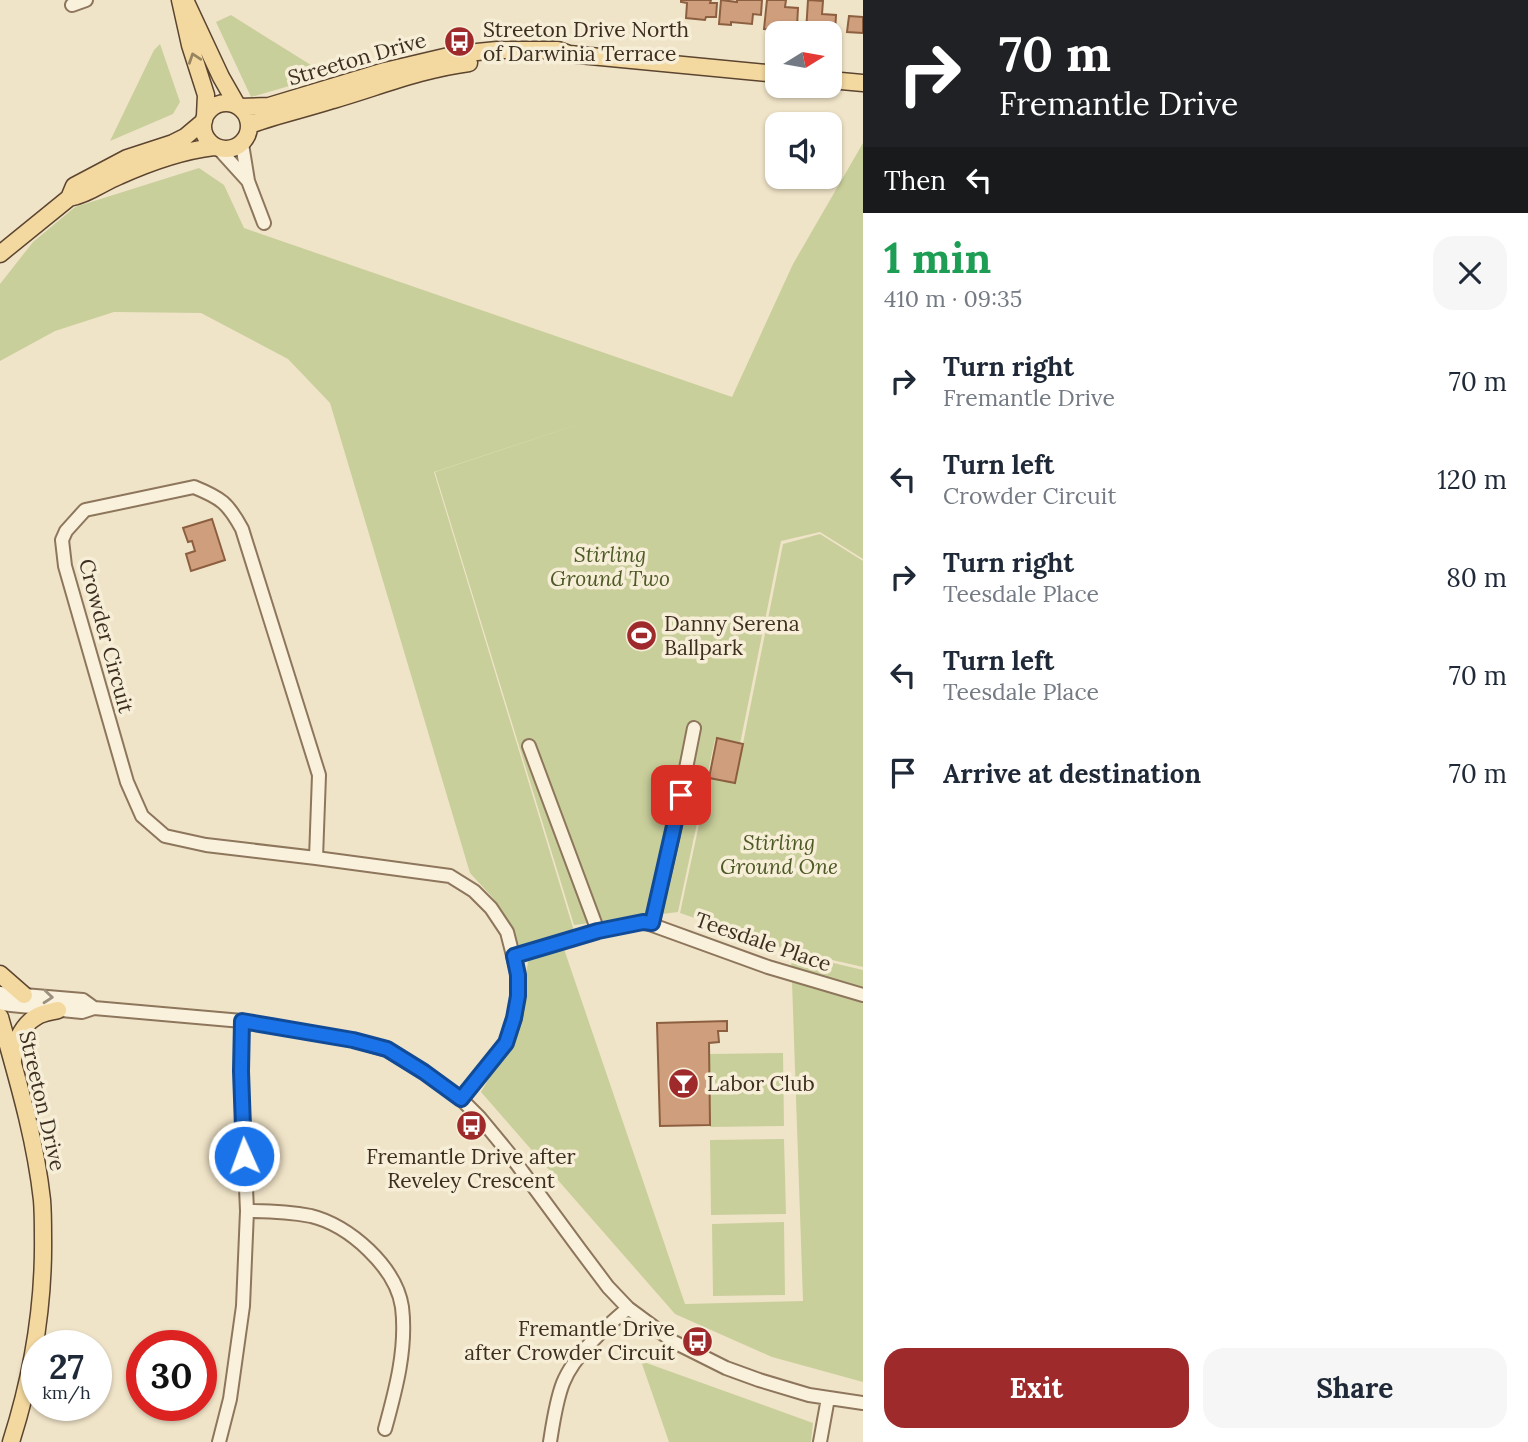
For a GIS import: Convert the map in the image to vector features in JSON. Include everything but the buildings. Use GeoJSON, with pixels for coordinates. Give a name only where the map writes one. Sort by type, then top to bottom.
{"type":"FeatureCollection","features":[{"type":"Feature","properties":{"kind":"main road"},"geometry":{"type":"LineString","coordinates":[[69,198],[80,196],[108,181],[192,149],[231,149],[242,144],[249,134],[248,117],[238,106],[221,77],[190,8],[182,0]]}},
{"type":"Feature","properties":{"kind":"main road"},"geometry":{"type":"LineString","coordinates":[[182,0],[190,45],[206,95],[202,127],[208,141],[216,147]]}},
{"type":"Feature","properties":{"kind":"main road","name":"Streeton Drive"},"geometry":{"type":"LineString","coordinates":[[238,106],[268,106],[385,71],[457,54],[497,50],[558,50],[569,54],[765,73]]}},
{"type":"Feature","properties":{"kind":"main road","name":"Streeton Drive"},"geometry":{"type":"LineString","coordinates":[[250,125],[272,116],[422,73],[479,62],[558,58],[569,54]]}},
{"type":"Feature","properties":{"kind":"main road"},"geometry":{"type":"LineString","coordinates":[[842,80],[863,83]]}},
{"type":"Feature","properties":{"kind":"main road"},"geometry":{"type":"LineString","coordinates":[[0,254],[69,198],[74,186],[127,158],[185,137],[217,104],[229,103],[238,106]]}},
{"type":"Feature","properties":{"kind":"main road"},"geometry":{"type":"LineString","coordinates":[[0,974],[24,995]]}},
{"type":"Feature","properties":{"kind":"main road"},"geometry":{"type":"LineString","coordinates":[[13,1062],[17,1042],[30,1022],[35,1017],[58,1010]]}},
{"type":"Feature","properties":{"kind":"main road","name":"Streeton Drive"},"geometry":{"type":"LineString","coordinates":[[0,1017],[28,1115],[43,1202],[43,1275],[37,1331],[25,1392],[11,1442]]}},
{"type":"Feature","properties":{"kind":"street"},"geometry":{"type":"LineString","coordinates":[[72,5],[86,0]]}},
{"type":"Feature","properties":{"kind":"street"},"geometry":{"type":"LineString","coordinates":[[242,144],[248,181],[264,223]]}},
{"type":"Feature","properties":{"kind":"street"},"geometry":{"type":"LineString","coordinates":[[216,147],[248,181]]}},
{"type":"Feature","properties":{"kind":"street","name":"Crowder Circuit"},"geometry":{"type":"LineString","coordinates":[[316,858],[319,775],[242,529],[232,510],[216,496],[194,487],[85,510],[66,531],[62,540],[65,566],[127,782],[142,816],[165,836],[206,845],[450,876],[474,891],[491,908],[507,932],[518,975],[514,1018],[506,1043],[461,1099]]}},
{"type":"Feature","properties":{"kind":"street"},"geometry":{"type":"LineString","coordinates":[[652,923],[694,728]]}},
{"type":"Feature","properties":{"kind":"street"},"geometry":{"type":"LineString","coordinates":[[529,746],[598,931]]}},
{"type":"Feature","properties":{"kind":"street","name":"Teesdale Place"},"geometry":{"type":"LineString","coordinates":[[514,956],[598,931],[643,922],[652,923],[768,967],[863,995]]}},
{"type":"Feature","properties":{"kind":"street"},"geometry":{"type":"LineString","coordinates":[[0,993],[83,1000],[94,1008]]}},
{"type":"Feature","properties":{"kind":"street"},"geometry":{"type":"LineString","coordinates":[[0,1004],[82,1012],[94,1008],[242,1021],[353,1040],[387,1049],[461,1099],[508,1152],[608,1287],[628,1308],[674,1342],[725,1367],[783,1388],[863,1404]]}},
{"type":"Feature","properties":{"kind":"street"},"geometry":{"type":"LineString","coordinates":[[219,1442],[230,1399],[243,1306],[247,1211],[241,1071],[242,1021]]}},
{"type":"Feature","properties":{"kind":"street"},"geometry":{"type":"LineString","coordinates":[[247,1211],[273,1211],[313,1217],[343,1230],[374,1254],[390,1275],[401,1305],[402,1335],[399,1376],[385,1429]]}},
{"type":"Feature","properties":{"kind":"street"},"geometry":{"type":"LineString","coordinates":[[550,1442],[562,1384],[569,1369],[611,1322],[628,1308]]}},
{"type":"Feature","properties":{"kind":"street"},"geometry":{"type":"LineString","coordinates":[[820,1442],[828,1398]]}},
{"type":"Feature","properties":{"kind":"green space"},"geometry":{"type":"Polygon","coordinates":[[[231,15],[327,75],[251,97],[216,22],[231,15]]]}},
{"type":"Feature","properties":{"kind":"green space"},"geometry":{"type":"Polygon","coordinates":[[[160,44],[180,102],[173,114],[110,141],[154,50],[160,44]]]}},
{"type":"Feature","properties":{"kind":"green space","name":"Stirling Ground Two"},"geometry":{"type":"Polygon","coordinates":[[[863,143],[863,559],[820,532],[781,541],[740,744],[715,739],[678,912],[574,925],[435,472],[588,421],[434,472],[574,931],[520,947],[493,898],[470,873],[330,403],[288,359],[201,313],[114,312],[55,331],[0,361],[0,284],[33,242],[75,207],[199,168],[224,185],[244,228],[732,397],[793,264],[836,189],[842,189],[842,179],[863,143]]]}},
{"type":"Feature","properties":{"kind":"green space","name":"Stirling Ground One"},"geometry":{"type":"Polygon","coordinates":[[[820,534],[863,561],[863,967],[788,950],[680,913],[709,778],[735,783],[783,544],[820,534]]]}},
{"type":"Feature","properties":{"kind":"green space"},"geometry":{"type":"Polygon","coordinates":[[[564,949],[685,1304],[803,1301],[791,953],[863,970],[863,1382],[772,1357],[675,1314],[481,1092],[515,1033],[529,957],[564,949]]]}},
{"type":"Feature","properties":{"kind":"green space"},"geometry":{"type":"Polygon","coordinates":[[[783,1053],[784,1126],[710,1127],[709,1054],[783,1053]]]}},
{"type":"Feature","properties":{"kind":"green space"},"geometry":{"type":"Polygon","coordinates":[[[784,1139],[786,1214],[711,1215],[710,1140],[784,1139]]]}},
{"type":"Feature","properties":{"kind":"green space"},"geometry":{"type":"Polygon","coordinates":[[[784,1222],[785,1295],[713,1296],[712,1224],[784,1222]]]}},
{"type":"Feature","properties":{"kind":"green space"},"geometry":{"type":"Polygon","coordinates":[[[641,1361],[813,1423],[811,1442],[669,1442],[641,1361]]]}},
{"type":"Feature","properties":{"kind":"place","name":"Streeton Drive North of Darwinia Terrace"},"geometry":{"type":"Point","coordinates":[460,42]}},
{"type":"Feature","properties":{"kind":"place","name":"Danny Serena Ballpark"},"geometry":{"type":"Point","coordinates":[641,636]}},
{"type":"Feature","properties":{"kind":"place","name":"Labor Club"},"geometry":{"type":"Point","coordinates":[684,1084]}},
{"type":"Feature","properties":{"kind":"place","name":"Fremantle Drive after Reveley Crescent"},"geometry":{"type":"Point","coordinates":[471,1125]}},
{"type":"Feature","properties":{"kind":"place","name":"Fremantle Drive after Crowder Circuit"},"geometry":{"type":"Point","coordinates":[698,1341]}},
{"type":"Feature","properties":{"kind":"route"},"geometry":{"type":"LineString","coordinates":[[244,1156],[242,1021],[353,1040],[387,1049],[461,1099],[506,1043],[518,996],[514,956],[598,931],[643,922],[652,923],[681,795]]}}]}
